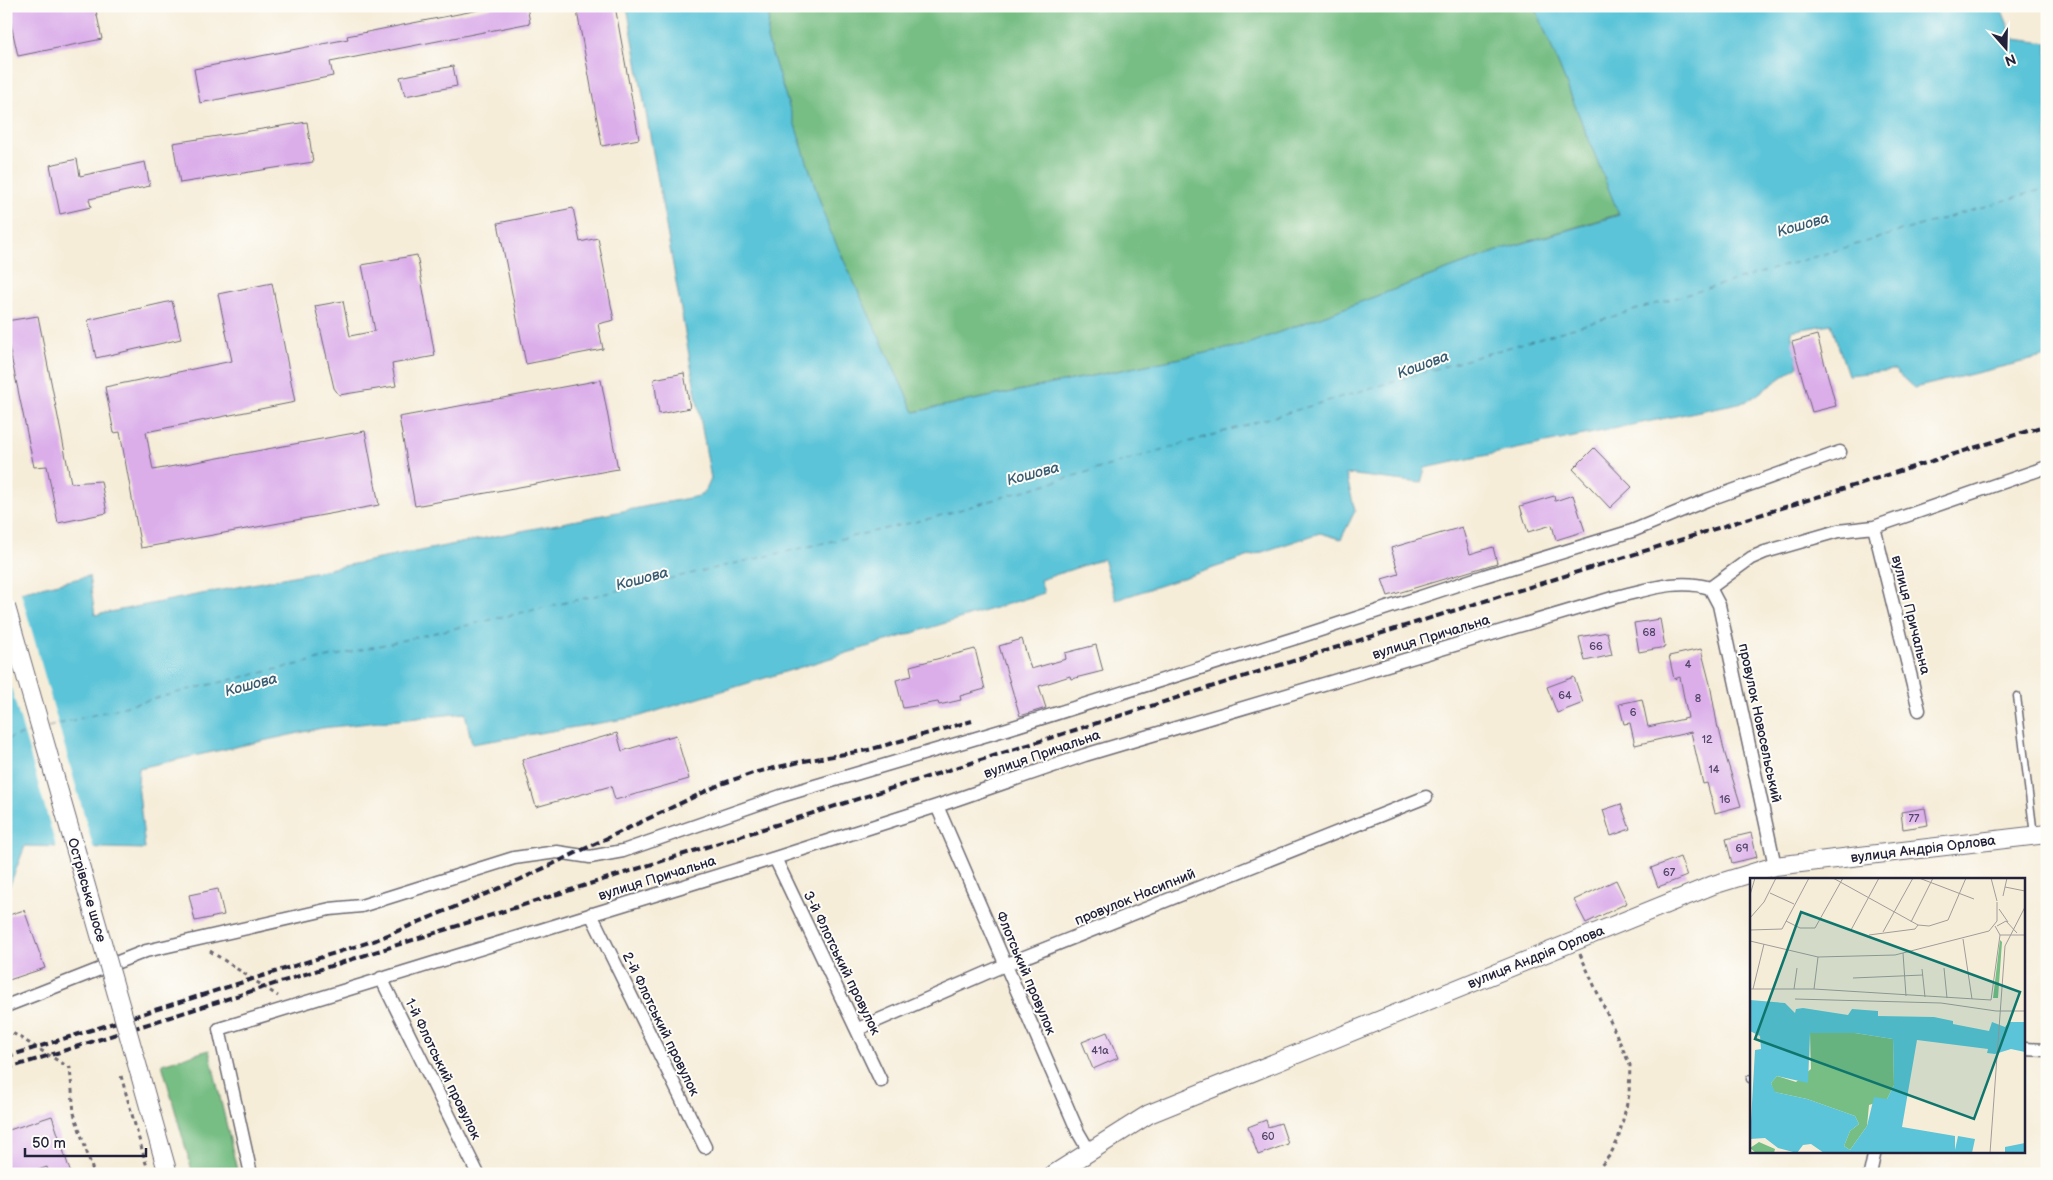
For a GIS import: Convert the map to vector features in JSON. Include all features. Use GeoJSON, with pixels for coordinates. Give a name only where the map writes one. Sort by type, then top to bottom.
{"type":"FeatureCollection","features":[{"type":"Feature","properties":{"kind":"street"},"geometry":{"type":"LineString","coordinates":[[6,1006],[146,951],[330,909],[361,906],[514,858],[557,852],[590,857],[622,851],[781,796],[1007,729],[1302,636],[1484,576],[1632,531],[1707,500],[1840,452]]}},
{"type":"Feature","properties":{"kind":"street"},"geometry":{"type":"LineString","coordinates":[[1710,588],[1751,558],[1765,552],[1838,532],[1874,527],[2047,467]]}},
{"type":"Feature","properties":{"kind":"street","name":"вулиця Причальна"},"geometry":{"type":"LineString","coordinates":[[1874,527],[1919,710]]}},
{"type":"Feature","properties":{"kind":"street","name":"вулиця Причальна"},"geometry":{"type":"LineString","coordinates":[[251,1174],[219,1029],[775,858],[937,806],[1085,755],[1616,597],[1670,584],[1697,584],[1710,588]]}},
{"type":"Feature","properties":{"kind":"street","name":"провулок Новосельський"},"geometry":{"type":"LineString","coordinates":[[1710,588],[1719,605],[1774,866]]}},
{"type":"Feature","properties":{"kind":"street","name":"Острівське шосе"},"geometry":{"type":"LineString","coordinates":[[6,607],[168,1174]]}},
{"type":"Feature","properties":{"kind":"street","name":"провулок Насипний"},"geometry":{"type":"LineString","coordinates":[[858,1029],[1007,964],[1426,797]]}},
{"type":"Feature","properties":{"kind":"street","name":"Флотський провулок"},"geometry":{"type":"LineString","coordinates":[[937,806],[1007,964],[1078,1132],[1089,1151]]}},
{"type":"Feature","properties":{"kind":"street","name":"вулиця Андрія Орлова"},"geometry":{"type":"LineString","coordinates":[[1054,1174],[1150,1114],[1713,885],[1774,866],[2040,835]]}},
{"type":"Feature","properties":{"kind":"street","name":"3-й Флотський провулок"},"geometry":{"type":"LineString","coordinates":[[775,858],[858,1029],[881,1081]]}},
{"type":"Feature","properties":{"kind":"street","name":"2-й Флотський провулок"},"geometry":{"type":"LineString","coordinates":[[591,914],[704,1147]]}},
{"type":"Feature","properties":{"kind":"street","name":"1-й Флотський провулок"},"geometry":{"type":"LineString","coordinates":[[381,978],[478,1174]]}},
{"type":"Feature","properties":{"kind":"street"},"geometry":{"type":"LineString","coordinates":[[2026,1050],[2047,1050]]}},
{"type":"Feature","properties":{"kind":"street"},"geometry":{"type":"LineString","coordinates":[[1870,1174],[1875,1152]]}},
{"type":"Feature","properties":{"kind":"lane"},"geometry":{"type":"LineString","coordinates":[[2017,696],[2040,835]]}},
{"type":"Feature","properties":{"kind":"path"},"geometry":{"type":"LineString","coordinates":[[195,941],[293,1006]]}},
{"type":"Feature","properties":{"kind":"path"},"geometry":{"type":"LineString","coordinates":[[1574,941],[1630,1065],[1629,1095],[1618,1140],[1610,1155],[1594,1174]]}},
{"type":"Feature","properties":{"kind":"path"},"geometry":{"type":"LineString","coordinates":[[6,1029],[70,1068],[74,1113],[94,1174]]}},
{"type":"Feature","properties":{"kind":"path"},"geometry":{"type":"LineString","coordinates":[[121,1076],[149,1174]]}},
{"type":"Feature","properties":{"kind":"green space"},"geometry":{"type":"Polygon","coordinates":[[[770,6],[1535,6],[1619,214],[1503,249],[1245,345],[914,412],[828,227],[767,39],[770,6]]]}},
{"type":"Feature","properties":{"kind":"green space"},"geometry":{"type":"Polygon","coordinates":[[[209,1050],[238,1174],[193,1174],[162,1064],[209,1050]]]}},
{"type":"Feature","properties":{"kind":"water","name":"Кошова"},"geometry":{"type":"Polygon","coordinates":[[[627,6],[770,6],[767,39],[828,226],[914,412],[1245,345],[1503,249],[1619,215],[1535,6],[2000,6],[2014,39],[2047,43],[2047,356],[1914,388],[1894,370],[1848,375],[1831,324],[1791,331],[1798,366],[1748,401],[1425,468],[1421,483],[1346,474],[1355,511],[1341,539],[1320,533],[1116,600],[1103,559],[1040,580],[1044,593],[637,717],[472,744],[465,713],[322,728],[139,768],[138,784],[145,849],[25,846],[6,895],[6,599],[20,592],[89,576],[95,615],[699,496],[706,490],[711,479],[627,6]]]}},
{"type":"Feature","properties":{"kind":"pier"},"geometry":{"type":"Polygon","coordinates":[[[20,589],[94,850],[57,850],[6,670],[6,596],[20,589]]]}},
{"type":"Feature","properties":{"kind":"building"},"geometry":{"type":"Polygon","coordinates":[[[7,6],[95,6],[102,39],[18,56],[7,6]]]}},
{"type":"Feature","properties":{"kind":"building"},"geometry":{"type":"Polygon","coordinates":[[[499,6],[527,6],[530,23],[330,62],[333,76],[200,103],[194,69],[348,39],[347,36],[499,6]]]}},
{"type":"Feature","properties":{"kind":"building"},"geometry":{"type":"Polygon","coordinates":[[[576,6],[615,6],[639,139],[602,146],[576,6]]]}},
{"type":"Feature","properties":{"kind":"building"},"geometry":{"type":"Polygon","coordinates":[[[453,66],[457,86],[405,96],[400,77],[453,66]]]}},
{"type":"Feature","properties":{"kind":"building"},"geometry":{"type":"Polygon","coordinates":[[[307,122],[313,162],[180,183],[173,143],[307,122]]]}},
{"type":"Feature","properties":{"kind":"building"},"geometry":{"type":"Polygon","coordinates":[[[77,159],[80,176],[145,162],[150,186],[89,199],[91,207],[60,214],[50,165],[77,159]]]}},
{"type":"Feature","properties":{"kind":"building"},"geometry":{"type":"Polygon","coordinates":[[[573,208],[580,242],[598,238],[614,320],[598,324],[603,349],[526,364],[498,223],[573,208]]]}},
{"type":"Feature","properties":{"kind":"building"},"geometry":{"type":"Polygon","coordinates":[[[417,255],[435,356],[392,364],[396,386],[339,395],[334,388],[315,306],[343,301],[350,336],[375,331],[362,265],[417,255]]]}},
{"type":"Feature","properties":{"kind":"building"},"geometry":{"type":"Polygon","coordinates":[[[272,283],[295,402],[146,432],[153,470],[365,431],[379,505],[141,548],[120,432],[114,433],[105,387],[232,361],[218,294],[272,283]]]}},
{"type":"Feature","properties":{"kind":"building"},"geometry":{"type":"Polygon","coordinates":[[[172,301],[181,339],[96,358],[88,320],[172,301]]]}},
{"type":"Feature","properties":{"kind":"building"},"geometry":{"type":"Polygon","coordinates":[[[38,316],[71,483],[101,481],[107,513],[58,523],[47,466],[34,467],[6,332],[6,321],[38,316]]]}},
{"type":"Feature","properties":{"kind":"building"},"geometry":{"type":"Polygon","coordinates":[[[1817,335],[1836,406],[1812,412],[1792,342],[1817,335]]]}},
{"type":"Feature","properties":{"kind":"building"},"geometry":{"type":"Polygon","coordinates":[[[684,373],[690,408],[659,414],[654,379],[684,373]]]}},
{"type":"Feature","properties":{"kind":"building"},"geometry":{"type":"Polygon","coordinates":[[[601,380],[618,469],[415,506],[399,417],[601,380]]]}},
{"type":"Feature","properties":{"kind":"building"},"geometry":{"type":"Polygon","coordinates":[[[1594,448],[1632,487],[1610,508],[1573,469],[1594,448]]]}},
{"type":"Feature","properties":{"kind":"building"},"geometry":{"type":"Polygon","coordinates":[[[1573,495],[1585,531],[1556,540],[1552,525],[1528,532],[1520,506],[1554,496],[1555,501],[1573,495]]]}},
{"type":"Feature","properties":{"kind":"building"},"geometry":{"type":"Polygon","coordinates":[[[1462,527],[1470,554],[1493,547],[1497,563],[1388,596],[1382,579],[1399,574],[1391,548],[1462,527]]]}},
{"type":"Feature","properties":{"kind":"building"},"geometry":{"type":"Polygon","coordinates":[[[1660,619],[1665,647],[1639,652],[1634,623],[1660,619]]]}},
{"type":"Feature","properties":{"kind":"building"},"geometry":{"type":"Polygon","coordinates":[[[1607,632],[1612,655],[1585,661],[1579,637],[1607,632]]]}},
{"type":"Feature","properties":{"kind":"building"},"geometry":{"type":"Polygon","coordinates":[[[1022,639],[1031,669],[1066,659],[1065,653],[1096,645],[1103,671],[1071,679],[1070,676],[1039,686],[1046,708],[1020,716],[999,646],[1022,639]]]}},
{"type":"Feature","properties":{"kind":"building"},"geometry":{"type":"Polygon","coordinates":[[[975,649],[985,689],[960,696],[961,700],[939,705],[938,702],[903,708],[896,680],[912,676],[910,666],[975,649]]]}},
{"type":"Feature","properties":{"kind":"building"},"geometry":{"type":"Polygon","coordinates":[[[1701,649],[1710,684],[1718,729],[1741,806],[1715,813],[1707,783],[1703,784],[1691,732],[1635,745],[1630,723],[1624,724],[1619,704],[1642,699],[1648,727],[1688,718],[1680,677],[1674,679],[1669,656],[1701,649]]]}},
{"type":"Feature","properties":{"kind":"building"},"geometry":{"type":"Polygon","coordinates":[[[1574,677],[1583,703],[1557,713],[1547,687],[1574,677]]]}},
{"type":"Feature","properties":{"kind":"building"},"geometry":{"type":"Polygon","coordinates":[[[617,733],[622,751],[676,735],[689,779],[615,800],[611,786],[536,807],[522,760],[617,733]]]}},
{"type":"Feature","properties":{"kind":"building"},"geometry":{"type":"Polygon","coordinates":[[[1621,804],[1630,829],[1611,836],[1603,810],[1621,804]]]}},
{"type":"Feature","properties":{"kind":"building"},"geometry":{"type":"Polygon","coordinates":[[[1925,808],[1928,825],[1903,829],[1901,812],[1925,808]]]}},
{"type":"Feature","properties":{"kind":"building"},"geometry":{"type":"Polygon","coordinates":[[[1751,833],[1757,857],[1732,863],[1726,839],[1751,833]]]}},
{"type":"Feature","properties":{"kind":"building"},"geometry":{"type":"Polygon","coordinates":[[[1680,857],[1687,876],[1658,887],[1651,868],[1680,857]]]}},
{"type":"Feature","properties":{"kind":"building"},"geometry":{"type":"Polygon","coordinates":[[[1616,880],[1627,903],[1586,923],[1574,900],[1616,880]]]}},
{"type":"Feature","properties":{"kind":"building"},"geometry":{"type":"Polygon","coordinates":[[[218,889],[224,915],[195,921],[189,895],[218,889]]]}},
{"type":"Feature","properties":{"kind":"building"},"geometry":{"type":"Polygon","coordinates":[[[24,910],[45,968],[6,981],[6,916],[24,910]]]}},
{"type":"Feature","properties":{"kind":"building"},"geometry":{"type":"Polygon","coordinates":[[[1107,1032],[1118,1058],[1093,1069],[1082,1042],[1107,1032]]]}},
{"type":"Feature","properties":{"kind":"building"},"geometry":{"type":"Polygon","coordinates":[[[52,1116],[71,1174],[49,1174],[47,1167],[27,1174],[6,1174],[6,1131],[52,1116]]]}},
{"type":"Feature","properties":{"kind":"building"},"geometry":{"type":"Polygon","coordinates":[[[1266,1120],[1268,1127],[1281,1123],[1288,1144],[1258,1155],[1248,1127],[1266,1120]]]}},
{"type":"Feature","properties":{"kind":"ferry route"},"geometry":{"type":"LineString","coordinates":[[48,727],[187,690],[932,518],[2047,188]]}},
{"type":"Feature","properties":{"kind":"ferry route"},"geometry":{"type":"LineString","coordinates":[[6,739],[32,732]]}},
{"type":"Feature","properties":{"kind":"railway"},"geometry":{"type":"LineString","coordinates":[[6,1069],[1277,666],[2047,425]]}},
{"type":"Feature","properties":{"kind":"railway"},"geometry":{"type":"LineString","coordinates":[[6,1057],[376,940],[519,880],[721,784],[753,773],[804,761],[868,750],[972,721]]}}]}
